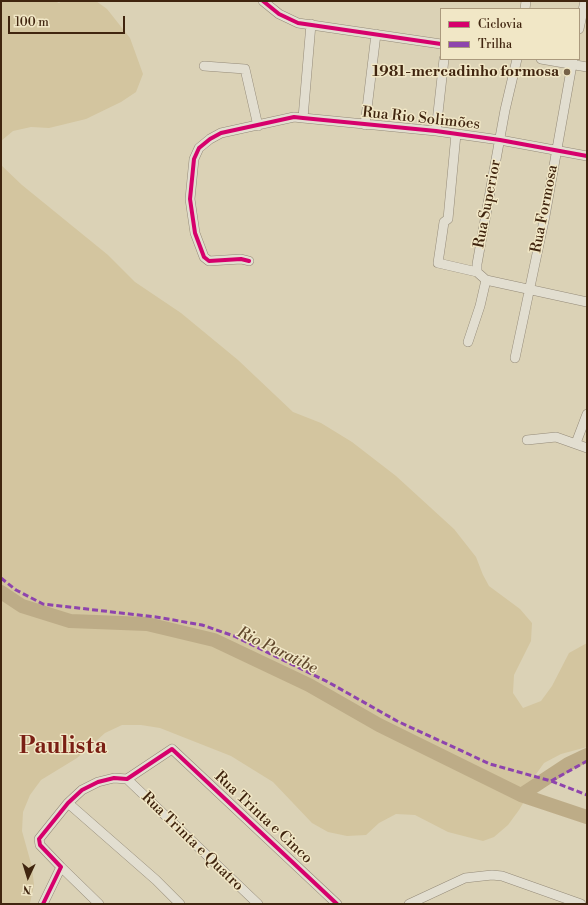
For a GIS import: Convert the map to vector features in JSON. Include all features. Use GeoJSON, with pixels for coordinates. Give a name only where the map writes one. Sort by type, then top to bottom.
{"type":"FeatureCollection","features":[{"type":"Feature","properties":{"kind":"street"},"geometry":{"type":"LineString","coordinates":[[263,1],[293,21],[440,44]]}},
{"type":"Feature","properties":{"kind":"street"},"geometry":{"type":"LineString","coordinates":[[580,24],[585,1]]}},
{"type":"Feature","properties":{"kind":"street"},"geometry":{"type":"LineString","coordinates":[[303,118],[311,24]]}},
{"type":"Feature","properties":{"kind":"street"},"geometry":{"type":"LineString","coordinates":[[365,124],[376,34]]}},
{"type":"Feature","properties":{"kind":"street"},"geometry":{"type":"LineString","coordinates":[[436,131],[444,60]]}},
{"type":"Feature","properties":{"kind":"street","name":"Rua Superior"},"geometry":{"type":"LineString","coordinates":[[468,342],[480,306],[482,277],[477,264],[517,60]]}},
{"type":"Feature","properties":{"kind":"street"},"geometry":{"type":"LineString","coordinates":[[552,60],[572,62],[587,66]]}},
{"type":"Feature","properties":{"kind":"street","name":"Rua Formosa"},"geometry":{"type":"LineString","coordinates":[[515,358],[528,289],[545,216],[572,62]]}},
{"type":"Feature","properties":{"kind":"street"},"geometry":{"type":"LineString","coordinates":[[204,66],[245,69],[256,127]]}},
{"type":"Feature","properties":{"kind":"street","name":"Rua Rio Solimões"},"geometry":{"type":"LineString","coordinates":[[249,261],[241,259],[213,262],[205,259],[195,233],[190,199],[193,164],[199,148],[217,135],[294,118],[303,118],[436,131],[500,140],[587,156]]}},
{"type":"Feature","properties":{"kind":"street"},"geometry":{"type":"LineString","coordinates":[[456,134],[448,219],[444,222],[438,263],[482,277],[587,302]]}},
{"type":"Feature","properties":{"kind":"street"},"geometry":{"type":"LineString","coordinates":[[576,443],[587,414]]}},
{"type":"Feature","properties":{"kind":"street"},"geometry":{"type":"LineString","coordinates":[[527,440],[556,437],[587,448]]}},
{"type":"Feature","properties":{"kind":"street","name":"Rua Trinta e Cinco"},"geometry":{"type":"LineString","coordinates":[[127,779],[172,749],[337,904]]}},
{"type":"Feature","properties":{"kind":"street"},"geometry":{"type":"LineString","coordinates":[[99,904],[40,845],[39,840],[68,803],[82,790],[98,782],[114,778],[127,779]]}},
{"type":"Feature","properties":{"kind":"street","name":"Rua Trinta e Quatro"},"geometry":{"type":"LineString","coordinates":[[127,779],[258,904]]}},
{"type":"Feature","properties":{"kind":"street"},"geometry":{"type":"LineString","coordinates":[[68,803],[156,880],[180,904]]}},
{"type":"Feature","properties":{"kind":"street"},"geometry":{"type":"LineString","coordinates":[[43,904],[61,867]]}},
{"type":"Feature","properties":{"kind":"street"},"geometry":{"type":"LineString","coordinates":[[409,904],[465,878],[492,875],[502,876],[581,904]]}},
{"type":"Feature","properties":{"kind":"shaded area"},"geometry":{"type":"Polygon","coordinates":[[[1,1],[55,1],[59,3],[62,1],[96,1],[107,9],[130,38],[143,74],[136,92],[121,102],[86,119],[49,128],[31,127],[13,131],[1,141],[1,1]]]}},
{"type":"Feature","properties":{"kind":"shaded area"},"geometry":{"type":"Polygon","coordinates":[[[1,165],[22,185],[108,255],[135,282],[181,313],[238,360],[293,412],[321,423],[352,442],[396,476],[454,529],[476,557],[489,586],[520,609],[532,623],[531,641],[514,675],[513,693],[523,708],[541,701],[552,686],[569,653],[587,643],[587,747],[561,754],[544,763],[534,777],[528,795],[519,810],[508,825],[494,837],[483,841],[448,832],[415,815],[396,814],[379,823],[366,835],[347,836],[328,832],[312,823],[273,782],[231,756],[160,728],[141,725],[122,725],[105,733],[77,758],[41,780],[30,795],[23,812],[22,831],[32,867],[34,885],[30,903],[1,904],[1,165]]]}},
{"type":"Feature","properties":{"kind":"waterway","name":"Rio Paratibe"},"geometry":{"type":"LineString","coordinates":[[1,592],[22,606],[70,621],[147,624],[214,640],[309,685],[379,725],[521,795],[587,817]]}},
{"type":"Feature","properties":{"kind":"waterway","name":"Rio Paratibe"},"geometry":{"type":"LineString","coordinates":[[521,795],[568,764],[587,755]]}},
{"type":"Feature","properties":{"kind":"marked path"},"geometry":{"type":"LineString","coordinates":[[1,578],[16,590],[43,604],[156,617],[202,625],[234,636],[328,682],[397,721],[490,764],[551,781],[587,795]]}},
{"type":"Feature","properties":{"kind":"marked path"},"geometry":{"type":"LineString","coordinates":[[551,781],[587,761]]}},
{"type":"Feature","properties":{"kind":"cycle path"},"geometry":{"type":"LineString","coordinates":[[263,1],[279,14],[298,23],[440,44]]}},
{"type":"Feature","properties":{"kind":"cycle path"},"geometry":{"type":"LineString","coordinates":[[249,261],[241,259],[209,261],[204,257],[195,233],[190,199],[194,159],[199,148],[210,139],[221,133],[294,117],[436,131],[500,140],[587,156]]}},
{"type":"Feature","properties":{"kind":"cycle path"},"geometry":{"type":"LineString","coordinates":[[43,904],[61,867],[40,845],[39,839],[68,803],[82,790],[98,782],[114,778],[127,779],[172,749],[337,904]]}},
{"type":"Feature","properties":{"kind":"place","name":"1981-mercadinho formosa"},"geometry":{"type":"Point","coordinates":[567,72]}},
{"type":"Feature","properties":{"kind":"district","name":"Paulista"},"geometry":{"type":"Point","coordinates":[63,747]}}]}
